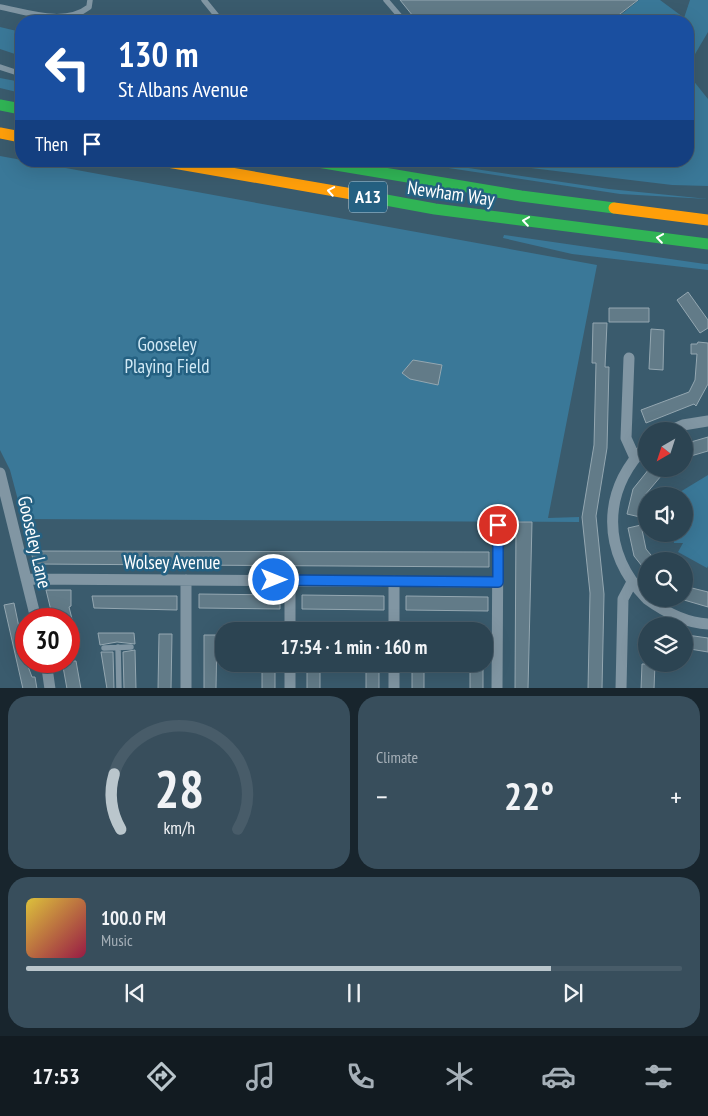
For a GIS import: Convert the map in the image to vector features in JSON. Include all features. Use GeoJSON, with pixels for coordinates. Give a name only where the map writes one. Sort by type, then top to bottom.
{"type":"FeatureCollection","features":[{"type":"Feature","properties":{"kind":"highway"},"geometry":{"type":"LineString","coordinates":[[0,105],[15,108]]}},
{"type":"Feature","properties":{"kind":"highway"},"geometry":{"type":"LineString","coordinates":[[0,133],[15,136]]}},
{"type":"Feature","properties":{"kind":"highway","name":"Newham Way"},"geometry":{"type":"LineString","coordinates":[[196,167],[435,209],[708,244]]}},
{"type":"Feature","properties":{"kind":"highway","name":"Newham Way"},"geometry":{"type":"LineString","coordinates":[[346,167],[464,188],[708,220]]}},
{"type":"Feature","properties":{"kind":"highway","name":"A13"},"geometry":{"type":"LineString","coordinates":[[577,204],[690,206]]}},
{"type":"Feature","properties":{"kind":"highway","name":"A13"},"geometry":{"type":"LineString","coordinates":[[574,228],[617,240],[673,252]]}},
{"type":"Feature","properties":{"kind":"street"},"geometry":{"type":"LineString","coordinates":[[629,358],[626,438],[635,458]]}},
{"type":"Feature","properties":{"kind":"street"},"geometry":{"type":"LineString","coordinates":[[693,423],[708,421]]}},
{"type":"Feature","properties":{"kind":"street"},"geometry":{"type":"LineString","coordinates":[[638,455],[623,477],[615,498],[612,520],[614,542],[621,563],[638,588]]}},
{"type":"Feature","properties":{"kind":"street","name":"Gooseley Lane"},"geometry":{"type":"LineString","coordinates":[[0,473],[33,608]]}},
{"type":"Feature","properties":{"kind":"street"},"geometry":{"type":"LineString","coordinates":[[497,688],[498,525]]}},
{"type":"Feature","properties":{"kind":"street","name":"Wolsey Avenue"},"geometry":{"type":"LineString","coordinates":[[26,579],[498,582]]}},
{"type":"Feature","properties":{"kind":"street"},"geometry":{"type":"LineString","coordinates":[[186,580],[186,688]]}},
{"type":"Feature","properties":{"kind":"street"},"geometry":{"type":"LineString","coordinates":[[290,580],[290,622]]}},
{"type":"Feature","properties":{"kind":"street"},"geometry":{"type":"LineString","coordinates":[[394,581],[394,622]]}},
{"type":"Feature","properties":{"kind":"street"},"geometry":{"type":"LineString","coordinates":[[621,688],[623,599],[632,582]]}},
{"type":"Feature","properties":{"kind":"street"},"geometry":{"type":"LineString","coordinates":[[658,607],[681,619],[708,624]]}},
{"type":"Feature","properties":{"kind":"street"},"geometry":{"type":"LineString","coordinates":[[290,672],[290,688]]}},
{"type":"Feature","properties":{"kind":"street"},"geometry":{"type":"LineString","coordinates":[[394,672],[394,688]]}},
{"type":"Feature","properties":{"kind":"street"},"geometry":{"type":"LineString","coordinates":[[48,673],[50,688]]}},
{"type":"Feature","properties":{"kind":"lane"},"geometry":{"type":"LineString","coordinates":[[76,15],[89,7],[90,0]]}},
{"type":"Feature","properties":{"kind":"lane"},"geometry":{"type":"LineString","coordinates":[[204,0],[216,15]]}},
{"type":"Feature","properties":{"kind":"lane"},"geometry":{"type":"LineString","coordinates":[[386,0],[399,15]]}},
{"type":"Feature","properties":{"kind":"lane"},"geometry":{"type":"LineString","coordinates":[[0,7],[46,15]]}},
{"type":"Feature","properties":{"kind":"lane"},"geometry":{"type":"LineString","coordinates":[[0,67],[15,72]]}},
{"type":"Feature","properties":{"kind":"lane"},"geometry":{"type":"LineString","coordinates":[[104,648],[131,647]]}},
{"type":"Feature","properties":{"kind":"lane"},"geometry":{"type":"LineString","coordinates":[[118,648],[119,688]]}},
{"type":"Feature","properties":{"kind":"green space"},"geometry":{"type":"Polygon","coordinates":[[[639,0],[660,0],[680,15],[620,15],[639,0]]]}},
{"type":"Feature","properties":{"kind":"green space"},"geometry":{"type":"Polygon","coordinates":[[[690,0],[708,0],[708,32],[694,56],[694,15],[685,15],[690,0]]]}},
{"type":"Feature","properties":{"kind":"green space"},"geometry":{"type":"Polygon","coordinates":[[[0,27],[15,31],[15,54],[0,49],[0,27]]]}},
{"type":"Feature","properties":{"kind":"green space"},"geometry":{"type":"Polygon","coordinates":[[[0,78],[15,81],[15,92],[0,88],[0,78]]]}},
{"type":"Feature","properties":{"kind":"green space"},"geometry":{"type":"Polygon","coordinates":[[[694,82],[708,99],[708,186],[672,185],[522,167],[694,167],[694,82]]]}},
{"type":"Feature","properties":{"kind":"green space","name":"Gooseley Playing Field"},"geometry":{"type":"Polygon","coordinates":[[[0,156],[15,159],[15,167],[60,167],[597,265],[548,518],[579,517],[579,522],[23,519],[10,470],[0,450],[0,156]]]}},
{"type":"Feature","properties":{"kind":"green space"},"geometry":{"type":"Polygon","coordinates":[[[442,167],[462,167],[609,189],[708,199],[620,194],[442,167]]]}},
{"type":"Feature","properties":{"kind":"green space"},"geometry":{"type":"Polygon","coordinates":[[[504,235],[708,264],[708,270],[572,254],[503,238],[504,235]]]}},
{"type":"Feature","properties":{"kind":"green space"},"geometry":{"type":"Polygon","coordinates":[[[708,475],[707,568],[693,560],[693,552],[678,552],[683,543],[674,543],[693,542],[693,487],[688,487],[708,475]]]}},
{"type":"Feature","properties":{"kind":"building"},"geometry":{"type":"Polygon","coordinates":[[[400,0],[638,0],[619,15],[412,15],[400,0]]]}},
{"type":"Feature","properties":{"kind":"building"},"geometry":{"type":"Polygon","coordinates":[[[688,292],[708,320],[708,328],[700,333],[677,300],[688,292]]]}},
{"type":"Feature","properties":{"kind":"building"},"geometry":{"type":"Polygon","coordinates":[[[609,308],[649,308],[649,322],[609,322],[609,308]]]}},
{"type":"Feature","properties":{"kind":"building"},"geometry":{"type":"Polygon","coordinates":[[[593,323],[607,323],[605,367],[609,367],[607,448],[596,516],[604,594],[602,688],[588,688],[590,593],[582,517],[594,445],[596,363],[592,363],[593,323]]]}},
{"type":"Feature","properties":{"kind":"building"},"geometry":{"type":"Polygon","coordinates":[[[651,329],[664,330],[663,370],[649,369],[651,329]]]}},
{"type":"Feature","properties":{"kind":"building"},"geometry":{"type":"Polygon","coordinates":[[[698,342],[708,343],[708,384],[696,406],[694,404],[646,422],[641,410],[689,392],[695,380],[697,354],[691,354],[691,344],[697,344],[698,342]]]}},
{"type":"Feature","properties":{"kind":"building"},"geometry":{"type":"Polygon","coordinates":[[[413,360],[442,365],[438,385],[410,379],[402,373],[413,360]]]}},
{"type":"Feature","properties":{"kind":"building"},"geometry":{"type":"Polygon","coordinates":[[[708,437],[708,451],[693,455],[693,441],[708,437]]]}},
{"type":"Feature","properties":{"kind":"building"},"geometry":{"type":"Polygon","coordinates":[[[642,478],[659,478],[652,487],[638,487],[638,517],[627,514],[633,489],[642,478]]]}},
{"type":"Feature","properties":{"kind":"building"},"geometry":{"type":"Polygon","coordinates":[[[516,522],[532,522],[528,688],[515,688],[516,522]]]}},
{"type":"Feature","properties":{"kind":"building"},"geometry":{"type":"Polygon","coordinates":[[[638,526],[638,542],[645,542],[648,552],[638,552],[638,561],[634,556],[628,528],[638,526]]]}},
{"type":"Feature","properties":{"kind":"building"},"geometry":{"type":"Polygon","coordinates":[[[31,551],[489,552],[489,567],[34,564],[31,551]]]}},
{"type":"Feature","properties":{"kind":"building"},"geometry":{"type":"Polygon","coordinates":[[[693,588],[708,592],[708,607],[693,603],[693,588]]]}},
{"type":"Feature","properties":{"kind":"building"},"geometry":{"type":"Polygon","coordinates":[[[46,590],[71,590],[71,606],[69,608],[50,608],[46,590]]]}},
{"type":"Feature","properties":{"kind":"building"},"geometry":{"type":"Polygon","coordinates":[[[199,594],[280,595],[280,609],[199,608],[199,594]]]}},
{"type":"Feature","properties":{"kind":"building"},"geometry":{"type":"Polygon","coordinates":[[[302,595],[384,596],[384,610],[302,609],[302,595]]]}},
{"type":"Feature","properties":{"kind":"building"},"geometry":{"type":"Polygon","coordinates":[[[92,596],[177,596],[177,610],[94,608],[92,596]]]}},
{"type":"Feature","properties":{"kind":"building"},"geometry":{"type":"Polygon","coordinates":[[[406,596],[488,597],[488,611],[406,610],[406,596]]]}},
{"type":"Feature","properties":{"kind":"building"},"geometry":{"type":"Polygon","coordinates":[[[14,603],[15,608],[15,654],[4,605],[14,603]]]}},
{"type":"Feature","properties":{"kind":"building"},"geometry":{"type":"Polygon","coordinates":[[[98,633],[134,633],[135,644],[117,642],[100,645],[98,633]]]}},
{"type":"Feature","properties":{"kind":"building"},"geometry":{"type":"Polygon","coordinates":[[[159,634],[172,634],[171,688],[158,688],[159,634]]]}},
{"type":"Feature","properties":{"kind":"building"},"geometry":{"type":"Polygon","coordinates":[[[204,635],[215,635],[216,688],[204,688],[204,635]]]}},
{"type":"Feature","properties":{"kind":"building"},"geometry":{"type":"Polygon","coordinates":[[[693,636],[708,638],[708,652],[693,650],[693,636]]]}},
{"type":"Feature","properties":{"kind":"building"},"geometry":{"type":"Polygon","coordinates":[[[135,650],[136,688],[124,688],[123,652],[135,650]]]}},
{"type":"Feature","properties":{"kind":"building"},"geometry":{"type":"Polygon","coordinates":[[[101,652],[113,652],[114,688],[107,688],[101,652]]]}},
{"type":"Feature","properties":{"kind":"building"},"geometry":{"type":"Polygon","coordinates":[[[262,672],[275,672],[275,688],[262,688],[262,672]]]}},
{"type":"Feature","properties":{"kind":"building"},"geometry":{"type":"Polygon","coordinates":[[[307,672],[320,672],[320,688],[307,688],[307,672]]]}},
{"type":"Feature","properties":{"kind":"building"},"geometry":{"type":"Polygon","coordinates":[[[366,672],[379,672],[379,688],[366,688],[366,672]]]}},
{"type":"Feature","properties":{"kind":"building"},"geometry":{"type":"Polygon","coordinates":[[[412,672],[424,672],[424,688],[412,688],[412,672]]]}},
{"type":"Feature","properties":{"kind":"building"},"geometry":{"type":"Polygon","coordinates":[[[470,672],[483,672],[483,688],[470,688],[470,672]]]}},
{"type":"Feature","properties":{"kind":"building"},"geometry":{"type":"Polygon","coordinates":[[[642,672],[655,672],[654,688],[641,688],[642,672]]]}},
{"type":"Feature","properties":{"kind":"building"},"geometry":{"type":"Polygon","coordinates":[[[19,673],[30,673],[32,677],[35,677],[37,688],[23,688],[19,673]]]}},
{"type":"Feature","properties":{"kind":"building"},"geometry":{"type":"Polygon","coordinates":[[[64,673],[78,673],[81,688],[67,688],[64,673]]]}},
{"type":"Feature","properties":{"kind":"traffic: fast"},"geometry":{"type":"LineString","coordinates":[[0,105],[15,108]]}},
{"type":"Feature","properties":{"kind":"traffic: fast"},"geometry":{"type":"LineString","coordinates":[[348,167],[521,196],[614,208]]}},
{"type":"Feature","properties":{"kind":"traffic: fast"},"geometry":{"type":"LineString","coordinates":[[375,198],[435,209],[708,244]]}},
{"type":"Feature","properties":{"kind":"traffic: slow"},"geometry":{"type":"LineString","coordinates":[[0,133],[15,136]]}},
{"type":"Feature","properties":{"kind":"traffic: slow"},"geometry":{"type":"LineString","coordinates":[[197,167],[375,198]]}},
{"type":"Feature","properties":{"kind":"traffic: slow"},"geometry":{"type":"LineString","coordinates":[[614,208],[708,220]]}},
{"type":"Feature","properties":{"kind":"route"},"geometry":{"type":"LineString","coordinates":[[274,580],[448,580],[498,582],[498,525]]}}]}
